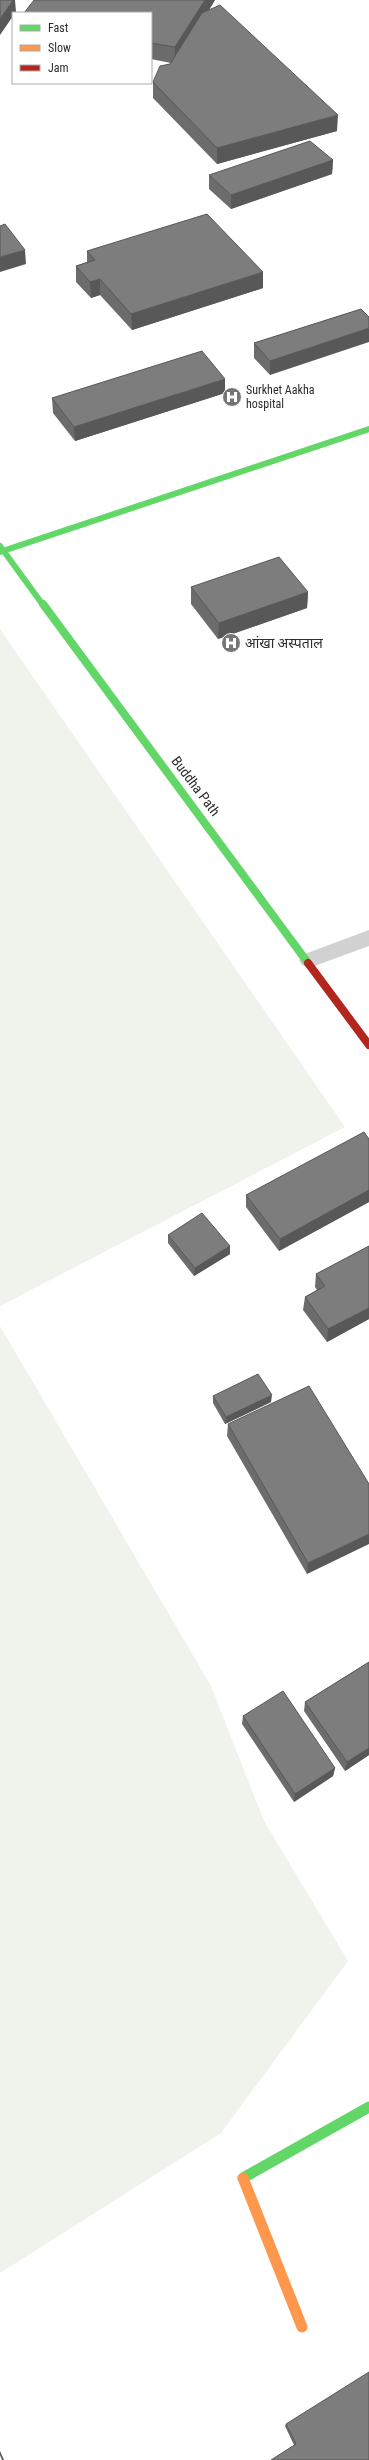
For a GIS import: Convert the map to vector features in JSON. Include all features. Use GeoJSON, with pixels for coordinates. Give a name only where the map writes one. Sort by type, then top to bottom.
{"type":"FeatureCollection","features":[{"type":"Feature","properties":{"kind":"street"},"geometry":{"type":"LineString","coordinates":[[1,550],[369,429]]}},
{"type":"Feature","properties":{"kind":"street","name":"Buddha Path"},"geometry":{"type":"LineString","coordinates":[[1,550],[309,960],[369,1044]]}},
{"type":"Feature","properties":{"kind":"street"},"geometry":{"type":"LineString","coordinates":[[309,960],[369,938]]}},
{"type":"Feature","properties":{"kind":"street"},"geometry":{"type":"LineString","coordinates":[[302,2327],[242,2179],[369,2107]]}},
{"type":"Feature","properties":{"kind":"shaded area"},"geometry":{"type":"Polygon","coordinates":[[[0,629],[345,1127],[0,1306],[0,629]]]}},
{"type":"Feature","properties":{"kind":"shaded area"},"geometry":{"type":"Polygon","coordinates":[[[0,1326],[211,1686],[264,1821],[348,1961],[221,2133],[0,2273],[0,1326]]]}},
{"type":"Feature","properties":{"kind":"building"},"geometry":{"type":"Polygon","coordinates":[[[0,0],[13,0],[0,19],[0,0]]]}},
{"type":"Feature","properties":{"kind":"building"},"geometry":{"type":"Polygon","coordinates":[[[34,0],[205,0],[175,47],[152,43],[152,12],[25,12],[34,0]]]}},
{"type":"Feature","properties":{"kind":"building"},"geometry":{"type":"Polygon","coordinates":[[[220,5],[338,115],[217,148],[153,82],[160,66],[170,64],[202,13],[220,5]]]}},
{"type":"Feature","properties":{"kind":"building"},"geometry":{"type":"Polygon","coordinates":[[[310,141],[333,160],[231,195],[209,175],[310,141]]]}},
{"type":"Feature","properties":{"kind":"building"},"geometry":{"type":"Polygon","coordinates":[[[207,214],[263,272],[131,314],[100,279],[90,282],[76,266],[95,260],[87,251],[207,214]]]}},
{"type":"Feature","properties":{"kind":"building"},"geometry":{"type":"Polygon","coordinates":[[[5,224],[25,250],[0,257],[0,226],[5,224]]]}},
{"type":"Feature","properties":{"kind":"building"},"geometry":{"type":"Polygon","coordinates":[[[361,309],[369,317],[369,328],[270,361],[254,343],[361,309]]]}},
{"type":"Feature","properties":{"kind":"building"},"geometry":{"type":"Polygon","coordinates":[[[202,351],[225,379],[74,427],[52,398],[202,351]]]}},
{"type":"Feature","properties":{"kind":"building"},"geometry":{"type":"Polygon","coordinates":[[[279,557],[308,592],[219,623],[191,587],[279,557]]]}},
{"type":"Feature","properties":{"kind":"building"},"geometry":{"type":"Polygon","coordinates":[[[364,1132],[369,1139],[369,1190],[280,1239],[246,1195],[364,1132]]]}},
{"type":"Feature","properties":{"kind":"building"},"geometry":{"type":"Polygon","coordinates":[[[202,1213],[230,1246],[195,1268],[168,1235],[202,1213]]]}},
{"type":"Feature","properties":{"kind":"building"},"geometry":{"type":"Polygon","coordinates":[[[369,1246],[369,1308],[328,1329],[305,1297],[325,1286],[316,1274],[369,1246]]]}},
{"type":"Feature","properties":{"kind":"building"},"geometry":{"type":"Polygon","coordinates":[[[258,1374],[272,1395],[226,1417],[213,1396],[258,1374]]]}},
{"type":"Feature","properties":{"kind":"building"},"geometry":{"type":"Polygon","coordinates":[[[309,1386],[369,1484],[369,1534],[308,1563],[228,1424],[309,1386]]]}},
{"type":"Feature","properties":{"kind":"building"},"geometry":{"type":"Polygon","coordinates":[[[369,1662],[369,1748],[347,1762],[305,1702],[369,1662]]]}},
{"type":"Feature","properties":{"kind":"building"},"geometry":{"type":"Polygon","coordinates":[[[283,1691],[335,1768],[295,1794],[243,1716],[283,1691]]]}},
{"type":"Feature","properties":{"kind":"building"},"geometry":{"type":"Polygon","coordinates":[[[369,2372],[369,2460],[271,2460],[296,2444],[286,2424],[369,2372]]]}},
{"type":"Feature","properties":{"kind":"traffic: fast"},"geometry":{"type":"LineString","coordinates":[[0,552],[369,429]]}},
{"type":"Feature","properties":{"kind":"traffic: fast"},"geometry":{"type":"LineString","coordinates":[[0,546],[308,963]]}},
{"type":"Feature","properties":{"kind":"traffic: fast"},"geometry":{"type":"LineString","coordinates":[[243,2178],[369,2107]]}},
{"type":"Feature","properties":{"kind":"traffic: slow"},"geometry":{"type":"LineString","coordinates":[[243,2178],[302,2327]]}},
{"type":"Feature","properties":{"kind":"traffic: jam"},"geometry":{"type":"LineString","coordinates":[[308,963],[369,1045]]}},
{"type":"Feature","properties":{"kind":"place","name":"Surkhet Aakha hospital"},"geometry":{"type":"Point","coordinates":[232,397]}},
{"type":"Feature","properties":{"kind":"place","name":"आंखा अस्पताल"},"geometry":{"type":"Point","coordinates":[231,643]}}]}
